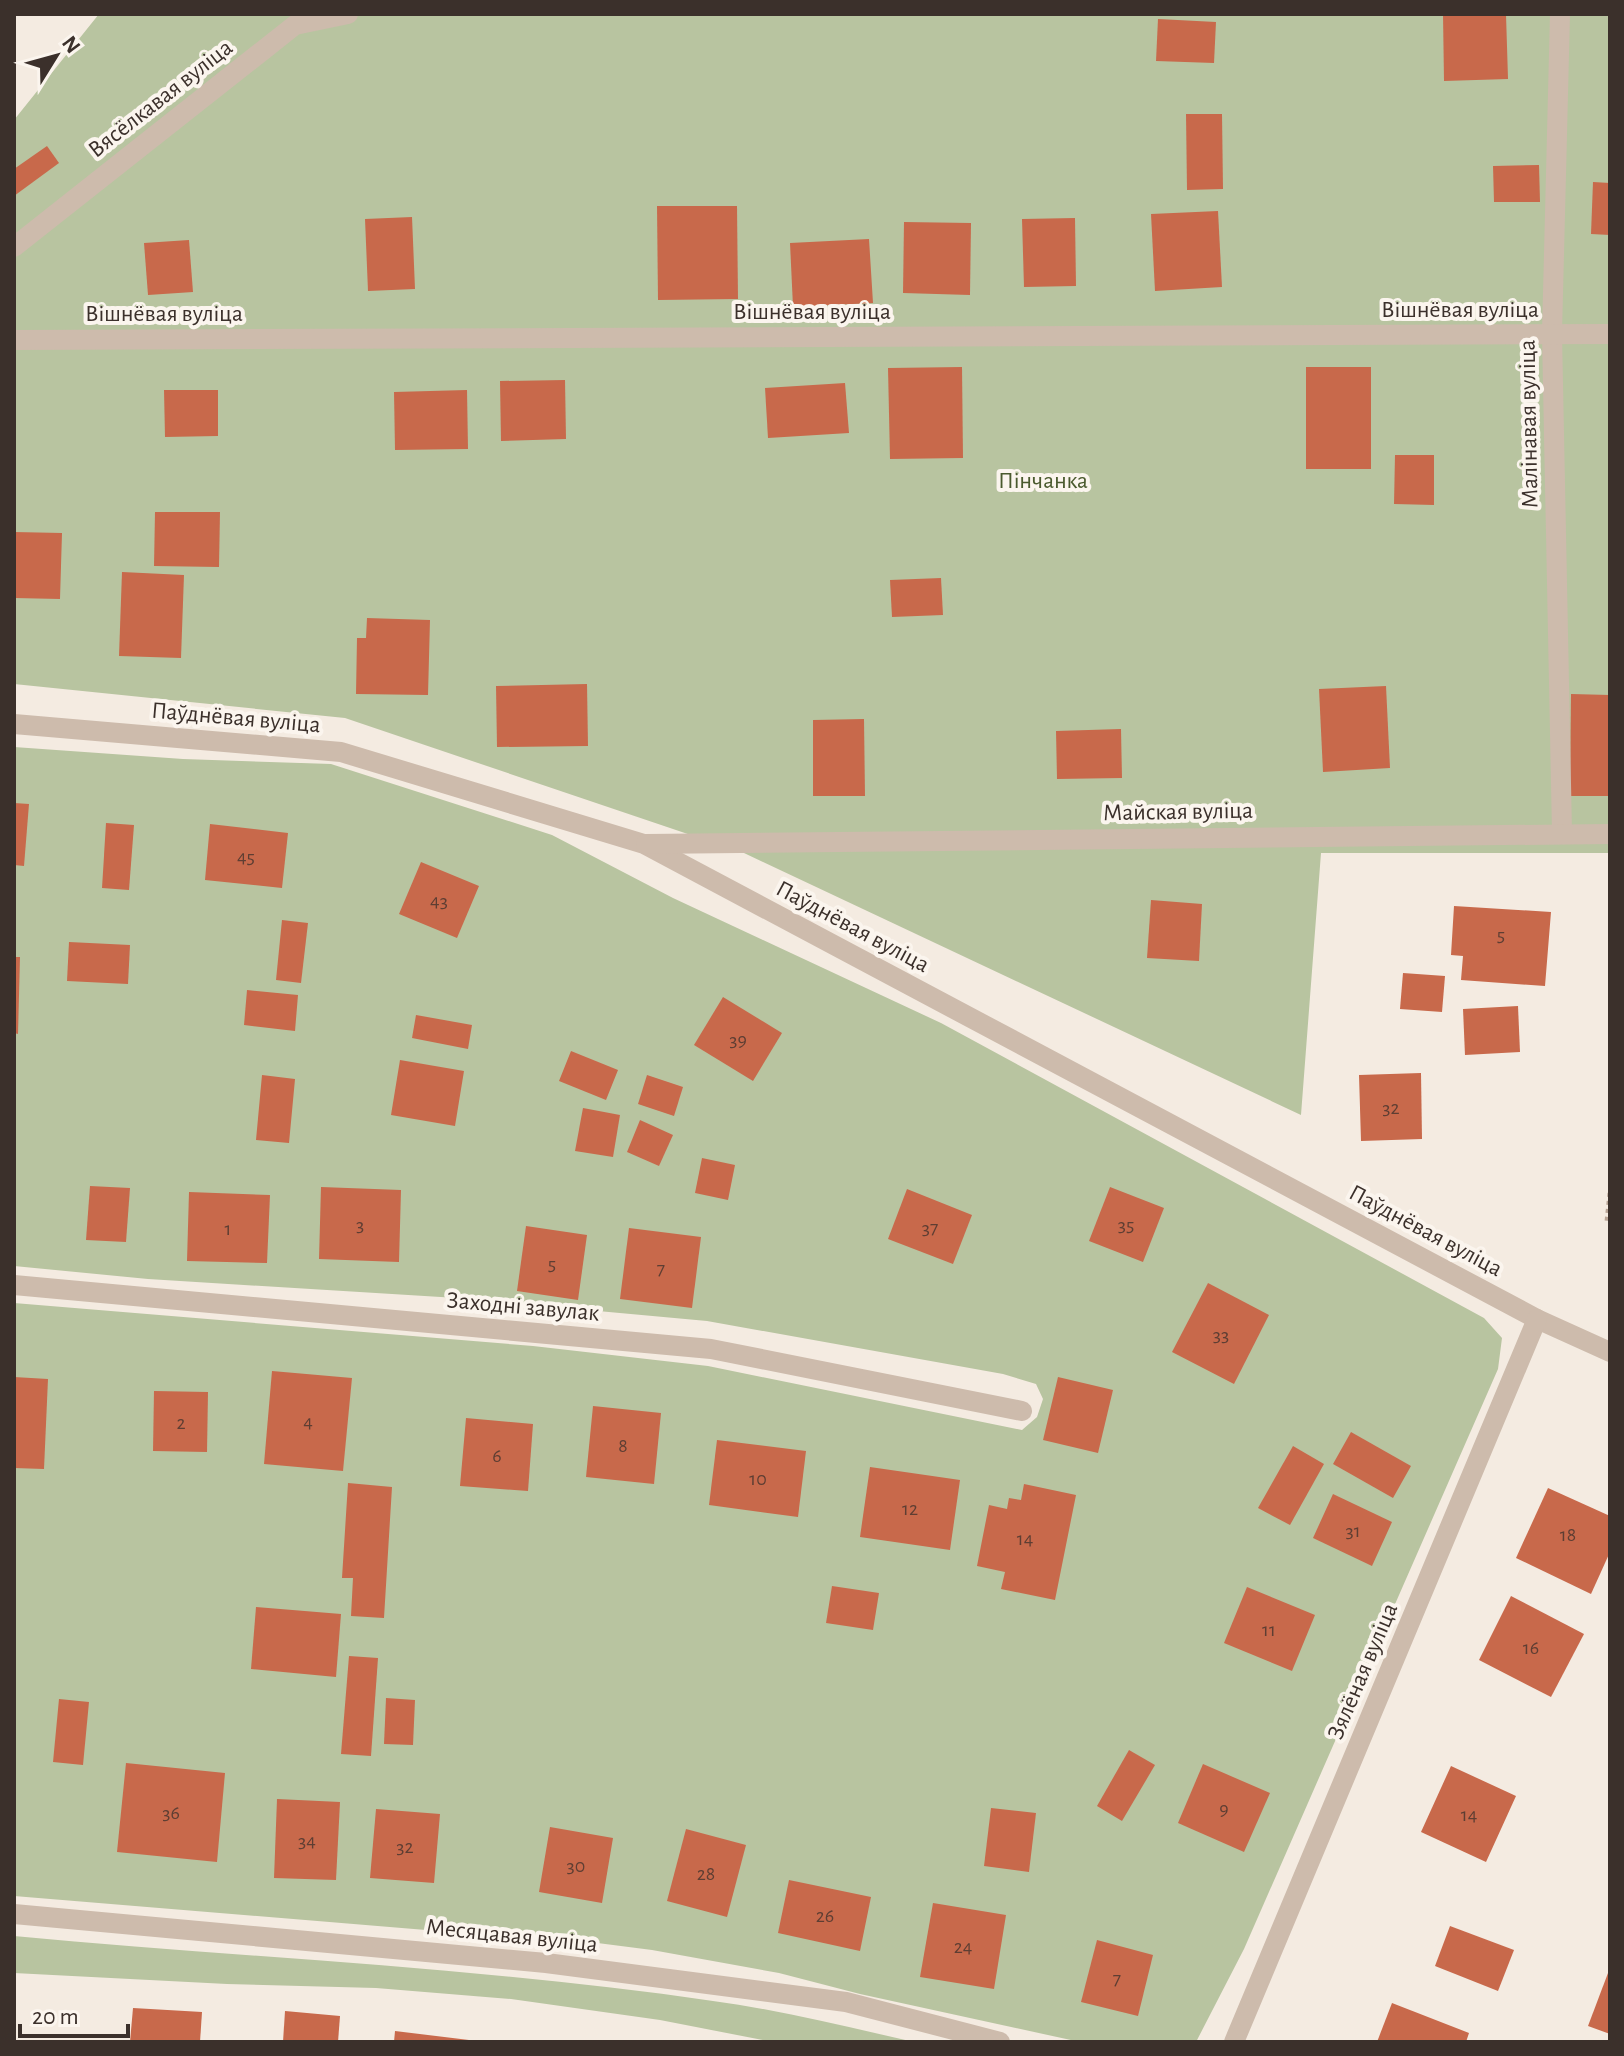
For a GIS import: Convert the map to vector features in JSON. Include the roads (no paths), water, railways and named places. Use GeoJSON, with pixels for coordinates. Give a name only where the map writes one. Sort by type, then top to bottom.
{"type":"FeatureCollection","features":[{"type":"Feature","properties":{"kind":"street","name":"Вясёлкавая вуліца"},"geometry":{"type":"LineString","coordinates":[[14,247],[295,25],[348,14]]}},
{"type":"Feature","properties":{"kind":"street","name":"Малінавая вуліца"},"geometry":{"type":"LineString","coordinates":[[1560,14],[1552,334],[1562,833]]}},
{"type":"Feature","properties":{"kind":"street","name":"Вішнёвая вуліца"},"geometry":{"type":"LineString","coordinates":[[14,340],[1610,334]]}},
{"type":"Feature","properties":{"kind":"street","name":"Паўднёвая вуліца"},"geometry":{"type":"LineString","coordinates":[[14,724],[341,752],[644,844],[1537,1319],[1610,1352]]}},
{"type":"Feature","properties":{"kind":"street","name":"Майская вуліца"},"geometry":{"type":"LineString","coordinates":[[644,844],[1610,834]]}},
{"type":"Feature","properties":{"kind":"street","name":"Заходні завулак"},"geometry":{"type":"LineString","coordinates":[[14,1285],[711,1349],[1022,1411]]}},
{"type":"Feature","properties":{"kind":"street","name":"Зялёная вуліца"},"geometry":{"type":"LineString","coordinates":[[1234,2042],[1537,1319]]}},
{"type":"Feature","properties":{"kind":"street","name":"Месяцавая вуліца"},"geometry":{"type":"LineString","coordinates":[[14,1914],[562,1965],[846,2002],[1000,2042]]}},
{"type":"Feature","properties":{"kind":"park label","name":"Пінчанка"},"geometry":{"type":"Point","coordinates":[1043,480]}}]}
